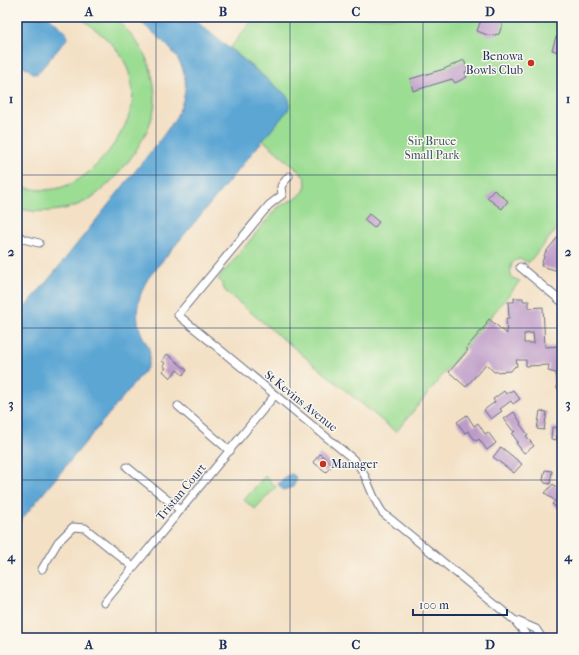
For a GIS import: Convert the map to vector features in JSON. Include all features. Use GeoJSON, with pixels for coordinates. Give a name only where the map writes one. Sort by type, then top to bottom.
{"type":"FeatureCollection","features":[{"type":"Feature","properties":{"kind":"street","name":"St Kevins Avenue"},"geometry":{"type":"LineString","coordinates":[[289,176],[281,186],[282,195],[269,205],[178,315],[358,463],[376,504],[383,512],[514,620],[528,637]]}},
{"type":"Feature","properties":{"kind":"street"},"geometry":{"type":"LineString","coordinates":[[17,234],[23,239],[39,243]]}},
{"type":"Feature","properties":{"kind":"street"},"geometry":{"type":"LineString","coordinates":[[520,268],[562,302]]}},
{"type":"Feature","properties":{"kind":"street","name":"Tristan Court"},"geometry":{"type":"LineString","coordinates":[[104,603],[230,451],[275,394]]}},
{"type":"Feature","properties":{"kind":"street"},"geometry":{"type":"LineString","coordinates":[[178,406],[230,451]]}},
{"type":"Feature","properties":{"kind":"street"},"geometry":{"type":"LineString","coordinates":[[127,467],[180,510]]}},
{"type":"Feature","properties":{"kind":"street"},"geometry":{"type":"LineString","coordinates":[[42,569],[58,542],[73,527],[85,528],[133,567]]}},
{"type":"Feature","properties":{"kind":"street","name":"St Kevins Avenue"},"geometry":{"type":"LineString","coordinates":[[514,620],[536,629],[542,638]]}},
{"type":"Feature","properties":{"kind":"street","name":"St Kevins Avenue"},"geometry":{"type":"LineString","coordinates":[[528,637],[528,632],[533,628]]}},
{"type":"Feature","properties":{"kind":"green space"},"geometry":{"type":"Polygon","coordinates":[[[80,17],[113,17],[131,34],[149,64],[154,88],[155,101],[153,115],[139,146],[129,161],[105,187],[92,197],[80,204],[65,209],[32,211],[17,208],[17,185],[29,189],[56,189],[78,180],[89,172],[109,151],[124,127],[129,115],[133,100],[133,91],[131,78],[124,61],[108,40],[80,17]]]}},
{"type":"Feature","properties":{"kind":"green space","name":"Sir Bruce Small Park"},"geometry":{"type":"Polygon","coordinates":[[[255,17],[562,17],[562,223],[528,263],[520,259],[514,262],[511,269],[512,278],[520,281],[396,432],[225,291],[218,279],[277,208],[299,196],[304,191],[306,185],[305,178],[301,173],[263,140],[288,110],[286,95],[230,48],[255,17]]]}},
{"type":"Feature","properties":{"kind":"green space"},"geometry":{"type":"Polygon","coordinates":[[[265,476],[276,487],[255,509],[244,500],[265,476]]]}},
{"type":"Feature","properties":{"kind":"water"},"geometry":{"type":"Polygon","coordinates":[[[17,17],[49,17],[66,32],[68,37],[37,74],[33,73],[17,61],[17,17]]]}},
{"type":"Feature","properties":{"kind":"water"},"geometry":{"type":"Polygon","coordinates":[[[134,17],[191,17],[286,95],[290,102],[288,110],[149,277],[138,302],[137,316],[140,330],[150,356],[147,368],[17,525],[17,317],[160,140],[176,117],[183,100],[185,85],[183,71],[178,59],[170,48],[134,17]]]}},
{"type":"Feature","properties":{"kind":"water"},"geometry":{"type":"Polygon","coordinates":[[[291,474],[295,476],[296,481],[293,487],[283,490],[278,484],[291,474]]]}},
{"type":"Feature","properties":{"kind":"building"},"geometry":{"type":"Polygon","coordinates":[[[482,17],[504,17],[499,34],[490,36],[477,31],[482,17]]]}},
{"type":"Feature","properties":{"kind":"building"},"geometry":{"type":"Polygon","coordinates":[[[556,37],[562,39],[562,53],[552,50],[556,37]]]}},
{"type":"Feature","properties":{"kind":"building"},"geometry":{"type":"Polygon","coordinates":[[[464,60],[468,71],[465,72],[467,77],[455,83],[452,79],[413,91],[410,79],[444,69],[464,60]]]}},
{"type":"Feature","properties":{"kind":"building"},"geometry":{"type":"Polygon","coordinates":[[[494,190],[508,201],[502,209],[487,198],[494,190]]]}},
{"type":"Feature","properties":{"kind":"building"},"geometry":{"type":"Polygon","coordinates":[[[369,214],[379,222],[374,228],[364,220],[369,214]]]}},
{"type":"Feature","properties":{"kind":"building"},"geometry":{"type":"Polygon","coordinates":[[[562,232],[562,272],[541,266],[545,253],[562,232]]]}},
{"type":"Feature","properties":{"kind":"building"},"geometry":{"type":"Polygon","coordinates":[[[514,298],[523,298],[523,301],[529,301],[529,308],[543,307],[545,347],[562,346],[562,389],[557,389],[556,373],[548,371],[549,365],[526,366],[526,360],[516,360],[517,366],[511,371],[494,372],[486,364],[466,387],[449,372],[468,350],[466,348],[487,324],[486,323],[489,319],[507,334],[506,318],[509,318],[508,302],[514,302],[514,298]],[[533,333],[524,334],[524,343],[534,343],[533,333]]]}},
{"type":"Feature","properties":{"kind":"building"},"geometry":{"type":"Polygon","coordinates":[[[167,354],[187,370],[183,375],[177,370],[170,378],[163,371],[166,368],[163,366],[165,363],[162,361],[167,354]]]}},
{"type":"Feature","properties":{"kind":"building"},"geometry":{"type":"Polygon","coordinates":[[[513,390],[520,399],[513,404],[511,401],[500,409],[502,411],[491,419],[484,410],[495,402],[493,399],[504,391],[506,394],[513,390]]]}},
{"type":"Feature","properties":{"kind":"building"},"geometry":{"type":"Polygon","coordinates":[[[540,411],[547,412],[544,430],[537,429],[540,411]]]}},
{"type":"Feature","properties":{"kind":"building"},"geometry":{"type":"Polygon","coordinates":[[[514,412],[528,435],[526,436],[534,446],[524,453],[516,443],[518,442],[512,434],[515,431],[513,431],[504,419],[514,412]]]}},
{"type":"Feature","properties":{"kind":"building"},"geometry":{"type":"Polygon","coordinates":[[[467,415],[474,426],[478,423],[485,434],[488,432],[496,443],[487,450],[479,439],[476,441],[468,431],[465,433],[457,422],[467,415]]]}},
{"type":"Feature","properties":{"kind":"building"},"geometry":{"type":"Polygon","coordinates":[[[552,427],[562,428],[562,435],[557,435],[556,440],[551,439],[552,427]]]}},
{"type":"Feature","properties":{"kind":"building"},"geometry":{"type":"Polygon","coordinates":[[[501,447],[522,464],[514,473],[493,457],[501,447]]]}},
{"type":"Feature","properties":{"kind":"building","name":"Manager"},"geometry":{"type":"Polygon","coordinates":[[[320,454],[333,465],[326,472],[313,462],[320,454]]]}},
{"type":"Feature","properties":{"kind":"building"},"geometry":{"type":"Polygon","coordinates":[[[545,470],[552,471],[550,484],[545,483],[543,480],[545,470]]]}},
{"type":"Feature","properties":{"kind":"building"},"geometry":{"type":"Polygon","coordinates":[[[553,484],[562,491],[560,496],[562,497],[562,512],[552,504],[555,501],[545,493],[553,484]]]}},
{"type":"Feature","properties":{"kind":"place","name":"Benowa Bowls Club"},"geometry":{"type":"Point","coordinates":[531,63]}},
{"type":"Feature","properties":{"kind":"place","name":"Manager"},"geometry":{"type":"Point","coordinates":[323,464]}}]}
